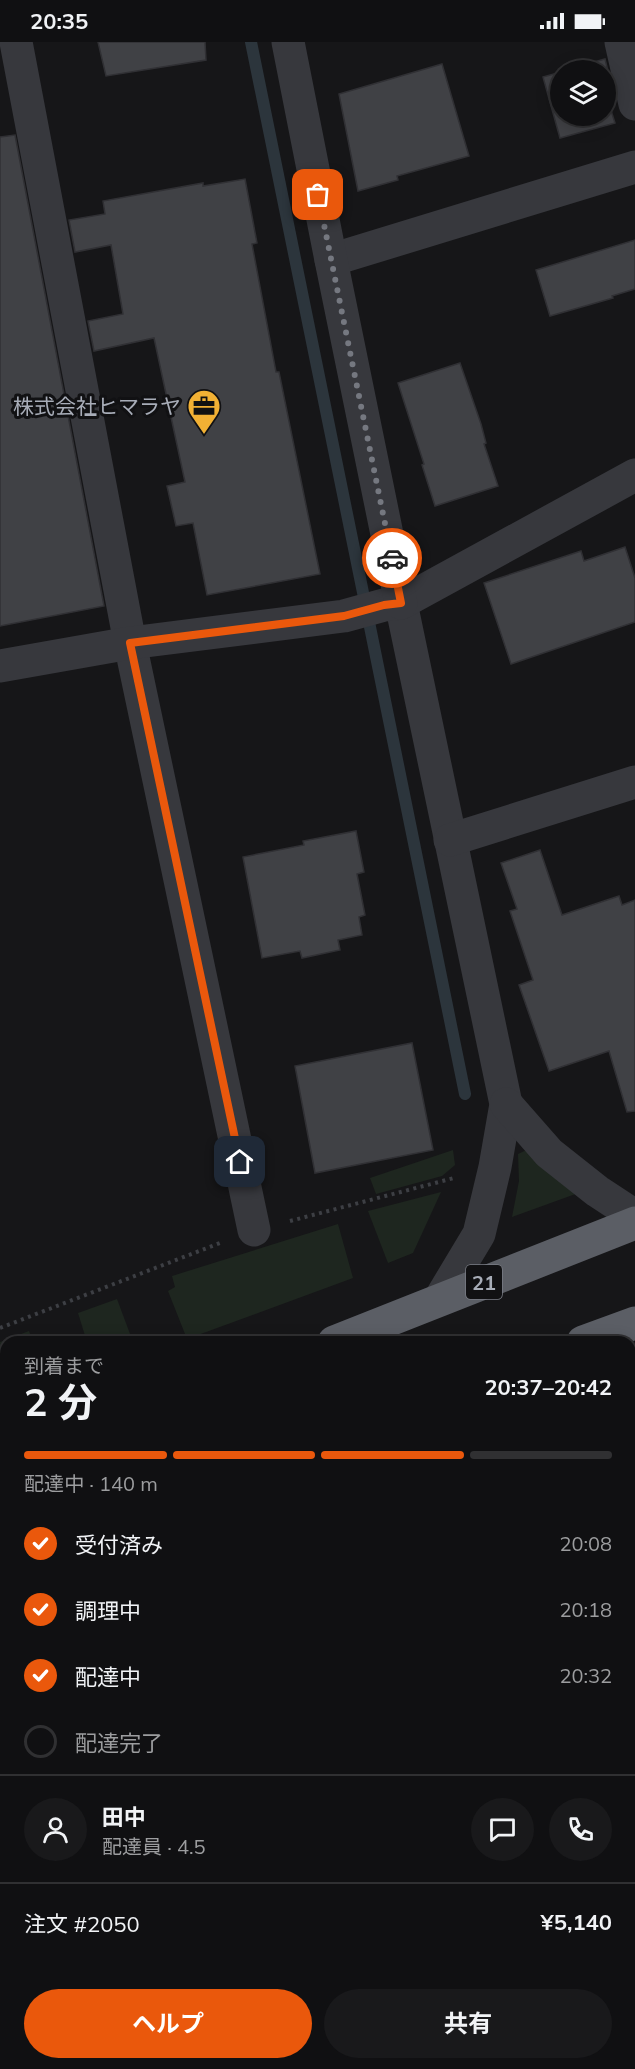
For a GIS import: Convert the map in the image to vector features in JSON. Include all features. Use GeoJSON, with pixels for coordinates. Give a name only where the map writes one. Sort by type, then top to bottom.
{"type":"FeatureCollection","features":[{"type":"Feature","properties":{"kind":"highway","name":"21"},"geometry":{"type":"LineString","coordinates":[[349,1336],[635,1223]]}},
{"type":"Feature","properties":{"kind":"highway"},"geometry":{"type":"LineString","coordinates":[[599,1336],[635,1323]]}},
{"type":"Feature","properties":{"kind":"street"},"geometry":{"type":"LineString","coordinates":[[16,42],[130,643],[254,1230]]}},
{"type":"Feature","properties":{"kind":"street"},"geometry":{"type":"LineString","coordinates":[[288,42],[393,604],[450,840],[506,1104],[495,1167],[479,1234],[440,1299]]}},
{"type":"Feature","properties":{"kind":"street"},"geometry":{"type":"LineString","coordinates":[[621,42],[635,104]]}},
{"type":"Feature","properties":{"kind":"street"},"geometry":{"type":"LineString","coordinates":[[330,260],[635,167]]}},
{"type":"Feature","properties":{"kind":"street"},"geometry":{"type":"LineString","coordinates":[[0,666],[130,643],[344,616],[393,604],[635,475]]}},
{"type":"Feature","properties":{"kind":"street"},"geometry":{"type":"LineString","coordinates":[[450,840],[635,782]]}},
{"type":"Feature","properties":{"kind":"street"},"geometry":{"type":"LineString","coordinates":[[506,1104],[549,1153],[597,1191],[635,1216]]}},
{"type":"Feature","properties":{"kind":"shaded area"},"geometry":{"type":"Polygon","coordinates":[[[535,1146],[581,1192],[512,1217],[519,1181],[518,1154],[535,1146]]]}},
{"type":"Feature","properties":{"kind":"shaded area"},"geometry":{"type":"Polygon","coordinates":[[[453,1150],[455,1165],[442,1176],[376,1194],[370,1178],[453,1150]]]}},
{"type":"Feature","properties":{"kind":"shaded area"},"geometry":{"type":"Polygon","coordinates":[[[441,1192],[413,1253],[388,1263],[368,1211],[441,1192]]]}},
{"type":"Feature","properties":{"kind":"shaded area"},"geometry":{"type":"Polygon","coordinates":[[[338,1224],[353,1278],[195,1336],[186,1336],[168,1291],[175,1287],[172,1276],[338,1224]]]}},
{"type":"Feature","properties":{"kind":"shaded area"},"geometry":{"type":"Polygon","coordinates":[[[117,1299],[131,1336],[85,1336],[78,1313],[117,1299]]]}},
{"type":"Feature","properties":{"kind":"shaded area"},"geometry":{"type":"Polygon","coordinates":[[[29,1331],[31,1336],[16,1336],[29,1331]]]}},
{"type":"Feature","properties":{"kind":"building"},"geometry":{"type":"Polygon","coordinates":[[[98,42],[205,42],[206,60],[106,76],[98,42]]]}},
{"type":"Feature","properties":{"kind":"building"},"geometry":{"type":"Polygon","coordinates":[[[442,64],[469,156],[397,176],[398,180],[358,191],[339,94],[442,64]]]}},
{"type":"Feature","properties":{"kind":"building"},"geometry":{"type":"Polygon","coordinates":[[[550,75],[550,102],[543,77],[550,75]]]}},
{"type":"Feature","properties":{"kind":"building"},"geometry":{"type":"Polygon","coordinates":[[[557,126],[604,126],[560,138],[557,126]]]}},
{"type":"Feature","properties":{"kind":"building"},"geometry":{"type":"Polygon","coordinates":[[[15,135],[104,606],[0,626],[0,137],[15,135]]]}},
{"type":"Feature","properties":{"kind":"building","name":"株式会社ヒマラヤ"},"geometry":{"type":"Polygon","coordinates":[[[245,179],[257,243],[252,244],[276,372],[279,372],[320,574],[207,595],[193,523],[176,526],[167,486],[185,482],[154,338],[94,351],[88,321],[123,314],[111,245],[75,252],[69,220],[105,214],[103,201],[203,183],[203,186],[245,179]]]}},
{"type":"Feature","properties":{"kind":"building"},"geometry":{"type":"Polygon","coordinates":[[[635,240],[635,289],[612,296],[613,298],[550,316],[536,270],[635,240]]]}},
{"type":"Feature","properties":{"kind":"building"},"geometry":{"type":"Polygon","coordinates":[[[460,363],[481,424],[486,443],[484,444],[498,486],[435,506],[398,383],[460,363]]]}},
{"type":"Feature","properties":{"kind":"building"},"geometry":{"type":"Polygon","coordinates":[[[625,547],[635,578],[635,622],[511,664],[484,583],[581,551],[584,561],[625,547]]]}},
{"type":"Feature","properties":{"kind":"building"},"geometry":{"type":"Polygon","coordinates":[[[356,831],[364,872],[357,874],[365,915],[359,917],[362,935],[338,940],[340,950],[302,958],[300,951],[262,958],[243,857],[304,845],[303,841],[356,831]]]}},
{"type":"Feature","properties":{"kind":"building"},"geometry":{"type":"Polygon","coordinates":[[[540,850],[562,915],[619,896],[622,905],[635,900],[635,1111],[627,1112],[609,1051],[549,1071],[519,985],[533,980],[510,911],[517,909],[501,863],[540,850]]]}},
{"type":"Feature","properties":{"kind":"building"},"geometry":{"type":"Polygon","coordinates":[[[412,1043],[433,1150],[315,1173],[295,1066],[412,1043]]]}},
{"type":"Feature","properties":{"kind":"waterway"},"geometry":{"type":"LineString","coordinates":[[251,42],[465,1094]]}},
{"type":"Feature","properties":{"kind":"way so far"},"geometry":{"type":"LineString","coordinates":[[318,195],[392,558]]}},
{"type":"Feature","properties":{"kind":"place","name":"株式会社ヒマラヤ"},"geometry":{"type":"Point","coordinates":[204,435]}},
{"type":"Feature","properties":{"kind":"route"},"geometry":{"type":"LineString","coordinates":[[240,1162],[130,643],[344,616],[384,605],[401,603],[392,558]]}}]}
